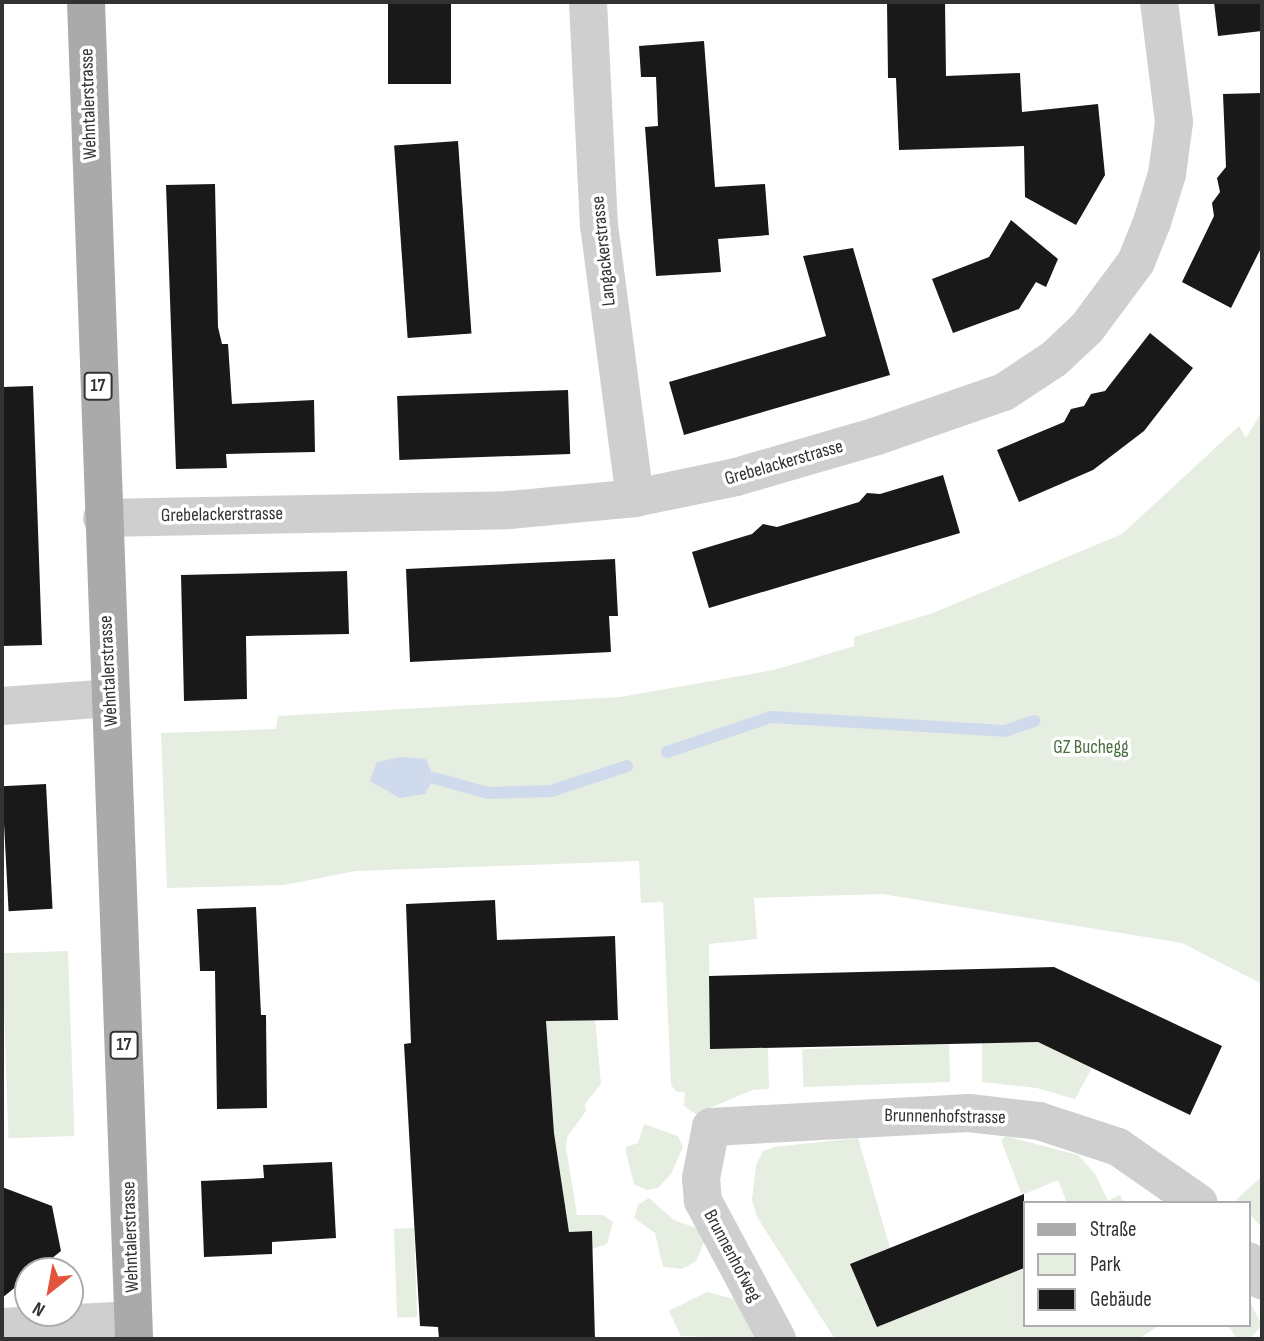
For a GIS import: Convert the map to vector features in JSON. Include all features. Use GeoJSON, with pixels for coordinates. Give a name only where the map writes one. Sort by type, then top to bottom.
{"type":"FeatureCollection","features":[{"type":"Feature","properties":{"kind":"main road","name":"Wehntalerstrasse"},"geometry":{"type":"LineString","coordinates":[[86,2],[134,1330]]}},
{"type":"Feature","properties":{"kind":"street","name":"Langackerstrasse"},"geometry":{"type":"LineString","coordinates":[[588,2],[599,225],[635,498]]}},
{"type":"Feature","properties":{"kind":"street","name":"Grebelackerstrasse"},"geometry":{"type":"LineString","coordinates":[[103,517],[509,510],[635,498],[749,474],[877,436],[1004,392],[1054,359],[1087,328],[1136,262],[1167,174],[1174,122],[1159,2]]}},
{"type":"Feature","properties":{"kind":"street"},"geometry":{"type":"LineString","coordinates":[[2,706],[110,698]]}},
{"type":"Feature","properties":{"kind":"street","name":"Brunnenhofstrasse"},"geometry":{"type":"LineString","coordinates":[[711,1127],[969,1113],[1039,1121],[1118,1147],[1196,1201]]}},
{"type":"Feature","properties":{"kind":"street","name":"Brunnenhofweg"},"geometry":{"type":"LineString","coordinates":[[711,1127],[701,1178],[703,1201],[777,1339]]}},
{"type":"Feature","properties":{"kind":"street"},"geometry":{"type":"LineString","coordinates":[[1250,1264],[1262,1280]]}},
{"type":"Feature","properties":{"kind":"street"},"geometry":{"type":"LineString","coordinates":[[2,1326],[134,1330]]}},
{"type":"Feature","properties":{"kind":"green space","name":"GZ Buchegg"},"geometry":{"type":"Polygon","coordinates":[[[1262,411],[1262,984],[1182,943],[882,894],[754,898],[757,939],[709,944],[710,1048],[768,1048],[769,1089],[752,1090],[696,1114],[684,1106],[685,1092],[677,1092],[671,1085],[663,902],[641,903],[639,861],[356,871],[284,885],[167,888],[161,733],[276,729],[278,716],[620,697],[774,670],[854,646],[854,637],[933,613],[1122,534],[1239,426],[1246,438],[1262,411]]]}},
{"type":"Feature","properties":{"kind":"green space"},"geometry":{"type":"Polygon","coordinates":[[[68,951],[74,1136],[8,1138],[2,953],[68,951]]]}},
{"type":"Feature","properties":{"kind":"green space"},"geometry":{"type":"Polygon","coordinates":[[[595,1019],[601,1084],[585,1104],[586,1111],[567,1137],[566,1147],[577,1215],[603,1215],[613,1222],[607,1244],[592,1249],[591,1231],[569,1232],[554,1133],[546,1021],[595,1019]]]}},
{"type":"Feature","properties":{"kind":"green space"},"geometry":{"type":"Polygon","coordinates":[[[1038,1042],[1092,1068],[1075,1099],[1037,1088],[982,1082],[982,1043],[1038,1042]]]}},
{"type":"Feature","properties":{"kind":"green space"},"geometry":{"type":"Polygon","coordinates":[[[949,1044],[950,1082],[803,1087],[802,1049],[949,1044]]]}},
{"type":"Feature","properties":{"kind":"green space"},"geometry":{"type":"Polygon","coordinates":[[[644,1124],[678,1136],[683,1147],[671,1174],[658,1188],[647,1190],[634,1184],[626,1152],[626,1147],[638,1143],[644,1124]]]}},
{"type":"Feature","properties":{"kind":"green space"},"geometry":{"type":"Polygon","coordinates":[[[1006,1136],[1078,1155],[1095,1174],[1108,1201],[1066,1201],[1058,1180],[1022,1195],[1001,1140],[1006,1136]]]}},
{"type":"Feature","properties":{"kind":"green space"},"geometry":{"type":"Polygon","coordinates":[[[858,1138],[890,1248],[851,1264],[877,1327],[1023,1268],[1023,1327],[1157,1327],[1138,1339],[835,1339],[757,1217],[752,1200],[756,1165],[763,1151],[774,1147],[858,1138]]]}},
{"type":"Feature","properties":{"kind":"green space"},"geometry":{"type":"Polygon","coordinates":[[[1262,1176],[1262,1228],[1250,1214],[1250,1201],[1236,1200],[1262,1176]]]}},
{"type":"Feature","properties":{"kind":"green space"},"geometry":{"type":"Polygon","coordinates":[[[1120,1195],[1123,1201],[1108,1201],[1120,1195]]]}},
{"type":"Feature","properties":{"kind":"green space"},"geometry":{"type":"Polygon","coordinates":[[[649,1198],[674,1220],[701,1230],[706,1237],[696,1261],[682,1269],[663,1267],[655,1233],[634,1218],[638,1205],[649,1198]]]}},
{"type":"Feature","properties":{"kind":"green space"},"geometry":{"type":"Polygon","coordinates":[[[414,1228],[417,1317],[397,1318],[394,1229],[414,1228]]]}},
{"type":"Feature","properties":{"kind":"green space"},"geometry":{"type":"Polygon","coordinates":[[[707,1292],[734,1299],[763,1339],[681,1336],[669,1311],[707,1292]]]}},
{"type":"Feature","properties":{"kind":"green space"},"geometry":{"type":"Polygon","coordinates":[[[1250,1302],[1262,1326],[1249,1339],[1237,1339],[1229,1327],[1250,1327],[1250,1302]]]}},
{"type":"Feature","properties":{"kind":"water"},"geometry":{"type":"Polygon","coordinates":[[[402,757],[426,759],[434,778],[425,794],[400,798],[370,781],[377,762],[402,757]]]}},
{"type":"Feature","properties":{"kind":"building"},"geometry":{"type":"Polygon","coordinates":[[[388,2],[451,2],[451,84],[388,84],[388,2]]]}},
{"type":"Feature","properties":{"kind":"building"},"geometry":{"type":"Polygon","coordinates":[[[887,2],[945,2],[946,76],[1020,73],[1022,112],[1098,104],[1105,175],[1076,225],[1025,197],[1024,146],[899,150],[896,78],[888,78],[887,2]]]}},
{"type":"Feature","properties":{"kind":"building"},"geometry":{"type":"Polygon","coordinates":[[[1214,2],[1262,2],[1262,31],[1218,36],[1214,2]]]}},
{"type":"Feature","properties":{"kind":"building"},"geometry":{"type":"Polygon","coordinates":[[[704,41],[715,187],[765,184],[769,235],[718,239],[721,272],[656,276],[645,127],[658,126],[656,77],[641,77],[639,46],[704,41]]]}},
{"type":"Feature","properties":{"kind":"building"},"geometry":{"type":"Polygon","coordinates":[[[1262,93],[1262,246],[1231,308],[1182,282],[1214,216],[1212,203],[1220,192],[1217,178],[1226,167],[1223,94],[1262,93]]]}},
{"type":"Feature","properties":{"kind":"building"},"geometry":{"type":"Polygon","coordinates":[[[458,141],[471,334],[408,338],[394,145],[458,141]]]}},
{"type":"Feature","properties":{"kind":"building"},"geometry":{"type":"Polygon","coordinates":[[[215,184],[218,327],[222,344],[228,344],[232,404],[314,400],[315,452],[226,454],[227,468],[176,469],[166,185],[215,184]]]}},
{"type":"Feature","properties":{"kind":"building"},"geometry":{"type":"Polygon","coordinates":[[[1011,220],[1058,259],[1046,287],[1036,282],[1019,309],[953,333],[932,279],[989,257],[1011,220]]]}},
{"type":"Feature","properties":{"kind":"building"},"geometry":{"type":"Polygon","coordinates":[[[853,248],[890,375],[684,435],[669,382],[826,336],[803,256],[853,248]]]}},
{"type":"Feature","properties":{"kind":"building"},"geometry":{"type":"Polygon","coordinates":[[[1150,333],[1193,368],[1144,431],[1093,470],[1019,502],[997,450],[1064,422],[1071,409],[1084,406],[1091,394],[1105,391],[1150,333]]]}},
{"type":"Feature","properties":{"kind":"building"},"geometry":{"type":"Polygon","coordinates":[[[33,386],[42,645],[2,646],[2,387],[33,386]]]}},
{"type":"Feature","properties":{"kind":"building"},"geometry":{"type":"Polygon","coordinates":[[[568,390],[570,454],[399,460],[397,396],[568,390]]]}},
{"type":"Feature","properties":{"kind":"building"},"geometry":{"type":"Polygon","coordinates":[[[943,475],[960,533],[709,608],[692,552],[752,534],[763,524],[777,527],[859,502],[867,493],[880,494],[943,475]]]}},
{"type":"Feature","properties":{"kind":"building"},"geometry":{"type":"Polygon","coordinates":[[[615,559],[618,616],[609,616],[611,652],[410,662],[406,569],[615,559]]]}},
{"type":"Feature","properties":{"kind":"building"},"geometry":{"type":"Polygon","coordinates":[[[347,571],[349,634],[246,636],[247,699],[184,701],[181,575],[347,571]]]}},
{"type":"Feature","properties":{"kind":"building"},"geometry":{"type":"Polygon","coordinates":[[[46,784],[53,909],[9,911],[2,786],[46,784]]]}},
{"type":"Feature","properties":{"kind":"building"},"geometry":{"type":"Polygon","coordinates":[[[495,900],[497,940],[615,936],[618,1020],[546,1021],[554,1133],[569,1232],[592,1231],[595,1339],[439,1339],[438,1327],[420,1326],[404,1044],[411,1043],[406,904],[495,900]]]}},
{"type":"Feature","properties":{"kind":"building"},"geometry":{"type":"Polygon","coordinates":[[[256,907],[261,1015],[266,1015],[267,1108],[217,1109],[215,971],[200,971],[197,909],[256,907]]]}},
{"type":"Feature","properties":{"kind":"building"},"geometry":{"type":"Polygon","coordinates":[[[1054,967],[1222,1046],[1190,1115],[1038,1042],[710,1049],[709,976],[1054,967]]]}},
{"type":"Feature","properties":{"kind":"building"},"geometry":{"type":"Polygon","coordinates":[[[332,1162],[336,1238],[272,1242],[272,1254],[204,1257],[201,1181],[264,1178],[263,1165],[332,1162]]]}},
{"type":"Feature","properties":{"kind":"building"},"geometry":{"type":"Polygon","coordinates":[[[2,1187],[52,1206],[61,1251],[54,1257],[14,1257],[14,1288],[2,1298],[2,1187]]]}},
{"type":"Feature","properties":{"kind":"building"},"geometry":{"type":"Polygon","coordinates":[[[1024,1194],[1023,1268],[877,1327],[850,1264],[1024,1194]]]}},
{"type":"Feature","properties":{"kind":"waterway"},"geometry":{"type":"LineString","coordinates":[[667,752],[771,717],[1005,731],[1034,721]]}},
{"type":"Feature","properties":{"kind":"waterway"},"geometry":{"type":"LineString","coordinates":[[434,778],[488,793],[551,791],[627,766]]}}]}
